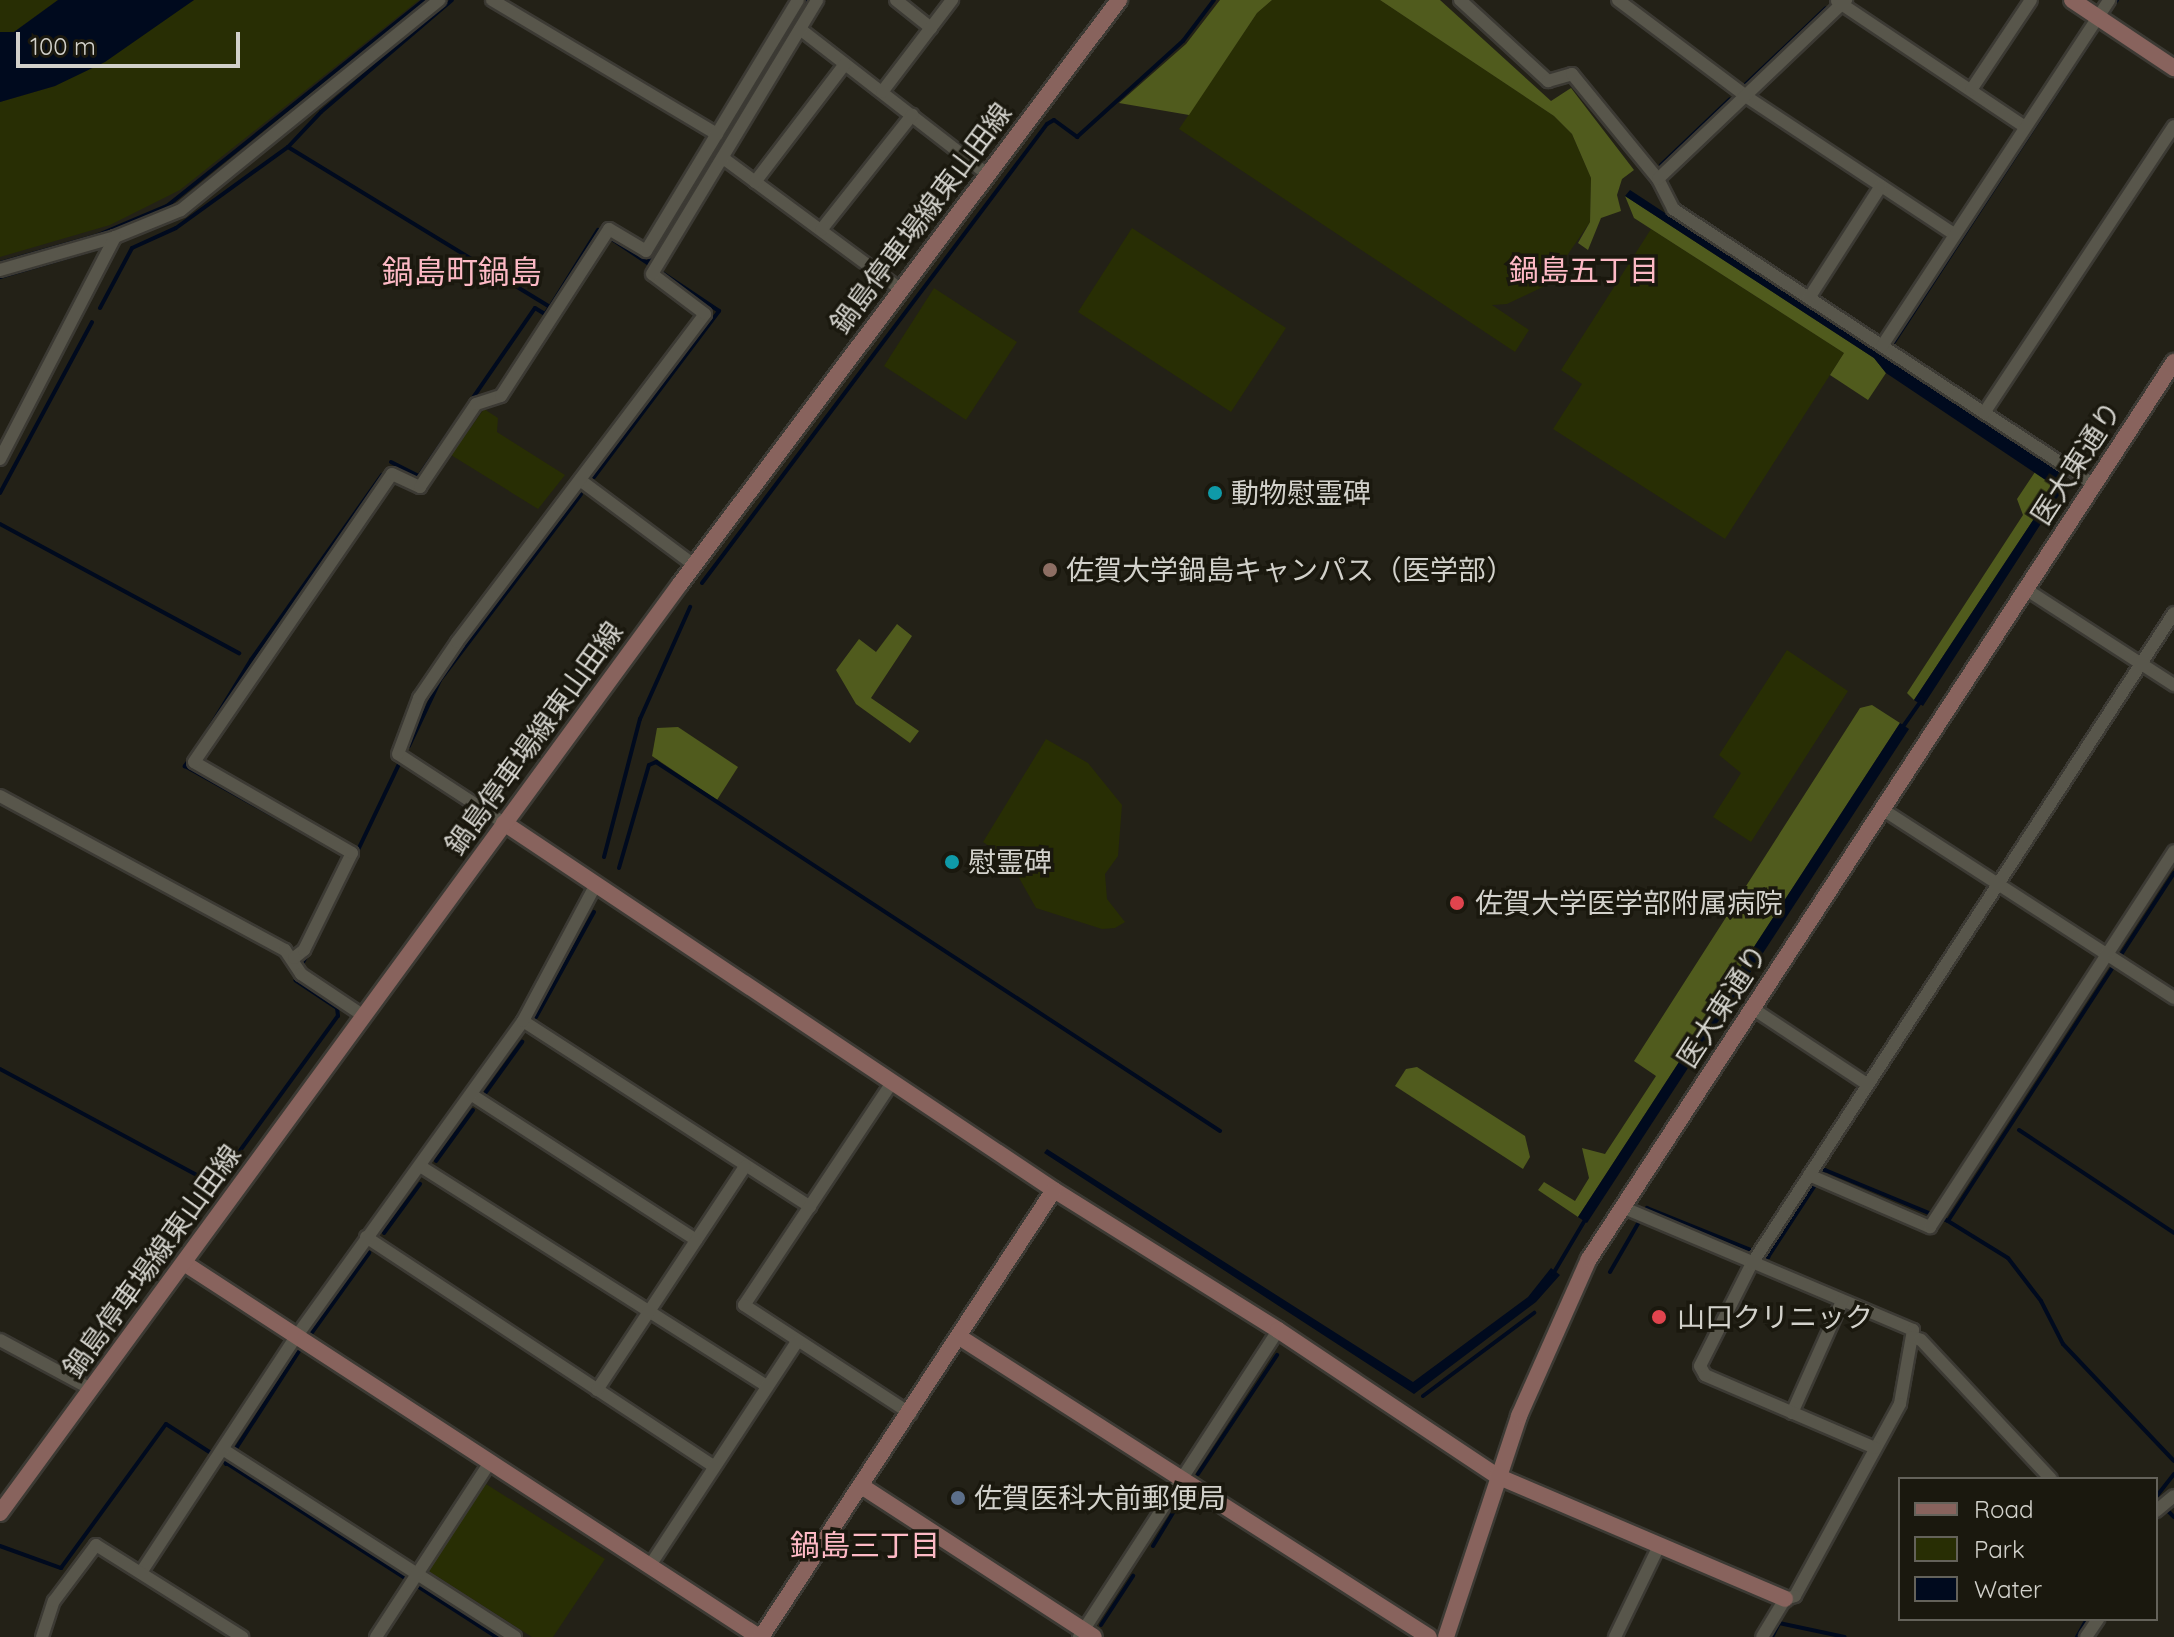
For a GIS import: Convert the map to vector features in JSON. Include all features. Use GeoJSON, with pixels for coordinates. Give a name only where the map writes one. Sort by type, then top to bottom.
{"type":"FeatureCollection","features":[{"type":"Feature","properties":{"kind":"street"},"geometry":{"type":"LineString","coordinates":[[0,270],[115,237],[181,210],[439,0]]}},
{"type":"Feature","properties":{"kind":"street"},"geometry":{"type":"LineString","coordinates":[[492,0],[717,134]]}},
{"type":"Feature","properties":{"kind":"street"},"geometry":{"type":"LineString","coordinates":[[294,958],[304,950],[352,853],[194,762],[392,474],[420,487],[476,404],[501,396],[609,229],[646,251],[798,0]]}},
{"type":"Feature","properties":{"kind":"street"},"geometry":{"type":"LineString","coordinates":[[817,0],[652,274],[705,314],[419,698],[398,754],[1054,1190],[1278,1330],[1497,1476],[1785,1599],[1795,1596],[1900,1404],[1913,1330],[1842,1301],[1756,1257],[1635,1213]]}},
{"type":"Feature","properties":{"kind":"street"},"geometry":{"type":"LineString","coordinates":[[896,0],[931,28]]}},
{"type":"Feature","properties":{"kind":"street"},"geometry":{"type":"LineString","coordinates":[[882,92],[952,0]]}},
{"type":"Feature","properties":{"kind":"street","name":"鍋島停車場線東山田線"},"geometry":{"type":"LineString","coordinates":[[0,1513],[694,565],[899,288],[1119,0]]}},
{"type":"Feature","properties":{"kind":"street"},"geometry":{"type":"LineString","coordinates":[[1460,0],[1548,81],[1572,74],[1658,179],[1673,209],[2093,484]]}},
{"type":"Feature","properties":{"kind":"street"},"geometry":{"type":"LineString","coordinates":[[1618,0],[1747,97],[1954,234]]}},
{"type":"Feature","properties":{"kind":"street"},"geometry":{"type":"LineString","coordinates":[[1971,90],[2031,0]]}},
{"type":"Feature","properties":{"kind":"street"},"geometry":{"type":"LineString","coordinates":[[2072,0],[2174,68]]}},
{"type":"Feature","properties":{"kind":"street"},"geometry":{"type":"LineString","coordinates":[[1882,346],[2109,0]]}},
{"type":"Feature","properties":{"kind":"street"},"geometry":{"type":"LineString","coordinates":[[1658,179],[1747,97],[1841,2],[2024,126]]}},
{"type":"Feature","properties":{"kind":"street"},"geometry":{"type":"LineString","coordinates":[[800,29],[987,174]]}},
{"type":"Feature","properties":{"kind":"street"},"geometry":{"type":"LineString","coordinates":[[755,182],[845,64]]}},
{"type":"Feature","properties":{"kind":"street"},"geometry":{"type":"LineString","coordinates":[[821,230],[912,115]]}},
{"type":"Feature","properties":{"kind":"street"},"geometry":{"type":"LineString","coordinates":[[1984,413],[2174,126]]}},
{"type":"Feature","properties":{"kind":"street"},"geometry":{"type":"LineString","coordinates":[[723,158],[899,288]]}},
{"type":"Feature","properties":{"kind":"street"},"geometry":{"type":"LineString","coordinates":[[1809,298],[1881,186]]}},
{"type":"Feature","properties":{"kind":"street"},"geometry":{"type":"LineString","coordinates":[[0,459],[115,237]]}},
{"type":"Feature","properties":{"kind":"street","name":"医大東通り"},"geometry":{"type":"LineString","coordinates":[[1446,1637],[1497,1476],[1564,1308],[1635,1213],[1752,1008],[2024,588],[2172,370]]}},
{"type":"Feature","properties":{"kind":"street"},"geometry":{"type":"LineString","coordinates":[[580,480],[694,565]]}},
{"type":"Feature","properties":{"kind":"street"},"geometry":{"type":"LineString","coordinates":[[2024,588],[2174,685]]}},
{"type":"Feature","properties":{"kind":"street"},"geometry":{"type":"LineString","coordinates":[[1875,1448],[1705,1375],[1700,1366],[1756,1257],[1815,1177],[1867,1084],[2174,613]]}},
{"type":"Feature","properties":{"kind":"street"},"geometry":{"type":"LineString","coordinates":[[0,796],[294,958],[301,974],[364,1016]]}},
{"type":"Feature","properties":{"kind":"street"},"geometry":{"type":"LineString","coordinates":[[1882,809],[2174,998]]}},
{"type":"Feature","properties":{"kind":"street"},"geometry":{"type":"LineString","coordinates":[[1815,1177],[1930,1227],[2113,959],[2174,851]]}},
{"type":"Feature","properties":{"kind":"street"},"geometry":{"type":"LineString","coordinates":[[142,1571],[296,1337],[523,1021],[595,886]]}},
{"type":"Feature","properties":{"kind":"street"},"geometry":{"type":"LineString","coordinates":[[1752,1008],[1867,1084]]}},
{"type":"Feature","properties":{"kind":"street"},"geometry":{"type":"LineString","coordinates":[[523,1021],[810,1207]]}},
{"type":"Feature","properties":{"kind":"street"},"geometry":{"type":"LineString","coordinates":[[893,1081],[744,1305],[911,1414]]}},
{"type":"Feature","properties":{"kind":"street"},"geometry":{"type":"LineString","coordinates":[[472,1095],[696,1240]]}},
{"type":"Feature","properties":{"kind":"street"},"geometry":{"type":"LineString","coordinates":[[420,1166],[767,1386]]}},
{"type":"Feature","properties":{"kind":"street"},"geometry":{"type":"LineString","coordinates":[[597,1390],[745,1166]]}},
{"type":"Feature","properties":{"kind":"street"},"geometry":{"type":"LineString","coordinates":[[184,1263],[760,1637],[961,1338],[1054,1190]]}},
{"type":"Feature","properties":{"kind":"street"},"geometry":{"type":"LineString","coordinates":[[366,1237],[713,1466]]}},
{"type":"Feature","properties":{"kind":"street"},"geometry":{"type":"LineString","coordinates":[[1792,1413],[1842,1301]]}},
{"type":"Feature","properties":{"kind":"street"},"geometry":{"type":"LineString","coordinates":[[863,1487],[1085,1635],[1278,1330]]}},
{"type":"Feature","properties":{"kind":"street"},"geometry":{"type":"LineString","coordinates":[[1912,1337],[2049,1477]]}},
{"type":"Feature","properties":{"kind":"street"},"geometry":{"type":"LineString","coordinates":[[961,1338],[1429,1637]]}},
{"type":"Feature","properties":{"kind":"street"},"geometry":{"type":"LineString","coordinates":[[0,1340],[91,1389]]}},
{"type":"Feature","properties":{"kind":"street"},"geometry":{"type":"LineString","coordinates":[[651,1564],[797,1342]]}},
{"type":"Feature","properties":{"kind":"street"},"geometry":{"type":"LineString","coordinates":[[221,1455],[413,1580],[515,1637]]}},
{"type":"Feature","properties":{"kind":"street"},"geometry":{"type":"LineString","coordinates":[[376,1637],[490,1462]]}},
{"type":"Feature","properties":{"kind":"street"},"geometry":{"type":"LineString","coordinates":[[2158,1509],[2174,1496]]}},
{"type":"Feature","properties":{"kind":"street"},"geometry":{"type":"LineString","coordinates":[[42,1637],[54,1601],[96,1545],[142,1571],[242,1637]]}},
{"type":"Feature","properties":{"kind":"street"},"geometry":{"type":"LineString","coordinates":[[1615,1637],[1659,1546]]}},
{"type":"Feature","properties":{"kind":"street"},"geometry":{"type":"LineString","coordinates":[[1762,1637],[1785,1599]]}},
{"type":"Feature","properties":{"kind":"green space"},"geometry":{"type":"Polygon","coordinates":[[[0,0],[58,0],[14,32],[0,32],[0,0]]]}},
{"type":"Feature","properties":{"kind":"green space"},"geometry":{"type":"Polygon","coordinates":[[[194,0],[419,0],[180,190],[110,225],[0,257],[0,102],[55,86],[194,0]]]}},
{"type":"Feature","properties":{"kind":"green space"},"geometry":{"type":"Polygon","coordinates":[[[1220,0],[1272,0],[1257,13],[1189,115],[1119,103],[1186,44],[1220,0]]]}},
{"type":"Feature","properties":{"kind":"green space"},"geometry":{"type":"Polygon","coordinates":[[[1272,0],[1380,0],[1554,116],[1572,134],[1591,178],[1590,222],[1547,285],[1507,304],[1492,305],[1529,330],[1515,352],[1179,129],[1257,13],[1272,0]]]}},
{"type":"Feature","properties":{"kind":"green space"},"geometry":{"type":"Polygon","coordinates":[[[1380,0],[1440,0],[1551,101],[1571,88],[1634,170],[1622,179],[1617,195],[1621,211],[1601,218],[1588,250],[1578,243],[1590,222],[1591,178],[1572,134],[1554,116],[1380,0]]]}},
{"type":"Feature","properties":{"kind":"green space"},"geometry":{"type":"Polygon","coordinates":[[[1625,196],[1874,358],[1886,373],[1868,400],[1830,375],[1844,353],[1634,218],[1625,196]]]}},
{"type":"Feature","properties":{"kind":"green space"},"geometry":{"type":"Polygon","coordinates":[[[1132,228],[1286,328],[1231,412],[1078,312],[1132,228]]]}},
{"type":"Feature","properties":{"kind":"green space"},"geometry":{"type":"Polygon","coordinates":[[[1651,229],[1844,353],[1725,539],[1553,429],[1582,384],[1561,370],[1651,229]]]}},
{"type":"Feature","properties":{"kind":"green space"},"geometry":{"type":"Polygon","coordinates":[[[934,288],[1017,342],[966,420],[884,366],[934,288]]]}},
{"type":"Feature","properties":{"kind":"green space"},"geometry":{"type":"Polygon","coordinates":[[[484,409],[498,418],[497,432],[565,475],[538,509],[451,455],[484,409]]]}},
{"type":"Feature","properties":{"kind":"green space"},"geometry":{"type":"Polygon","coordinates":[[[2035,472],[2050,483],[2051,493],[1914,700],[1907,693],[2023,515],[2017,499],[2035,472]]]}},
{"type":"Feature","properties":{"kind":"green space"},"geometry":{"type":"Polygon","coordinates":[[[897,624],[912,636],[871,698],[919,731],[910,743],[856,704],[836,670],[859,639],[876,652],[897,624]]]}},
{"type":"Feature","properties":{"kind":"green space"},"geometry":{"type":"Polygon","coordinates":[[[1787,650],[1848,691],[1751,842],[1713,817],[1741,773],[1719,755],[1787,650]]]}},
{"type":"Feature","properties":{"kind":"green space"},"geometry":{"type":"Polygon","coordinates":[[[1872,705],[1900,723],[1578,1217],[1538,1190],[1544,1182],[1575,1201],[1589,1178],[1582,1148],[1605,1154],[1656,1076],[1634,1061],[1860,708],[1872,705]]]}},
{"type":"Feature","properties":{"kind":"green space"},"geometry":{"type":"Polygon","coordinates":[[[678,727],[738,767],[717,800],[652,756],[657,728],[678,727]]]}},
{"type":"Feature","properties":{"kind":"green space"},"geometry":{"type":"Polygon","coordinates":[[[1046,739],[1088,763],[1122,805],[1118,856],[1105,874],[1107,899],[1125,922],[1115,928],[1102,929],[1036,908],[1009,860],[983,842],[1046,739]]]}},
{"type":"Feature","properties":{"kind":"green space"},"geometry":{"type":"Polygon","coordinates":[[[1417,1067],[1525,1136],[1530,1157],[1523,1169],[1395,1086],[1406,1069],[1417,1067]]]}},
{"type":"Feature","properties":{"kind":"green space"},"geometry":{"type":"Polygon","coordinates":[[[486,1484],[605,1559],[553,1637],[532,1637],[427,1570],[486,1484]]]}},
{"type":"Feature","properties":{"kind":"water"},"geometry":{"type":"Polygon","coordinates":[[[58,0],[194,0],[105,62],[55,86],[0,102],[0,32],[14,32],[58,0]]]}},
{"type":"Feature","properties":{"kind":"water"},"geometry":{"type":"Polygon","coordinates":[[[1630,190],[2063,474],[2064,488],[1923,706],[1914,700],[2051,493],[2050,483],[1886,373],[1874,358],[1625,196],[1630,190]]]}},
{"type":"Feature","properties":{"kind":"water"},"geometry":{"type":"Polygon","coordinates":[[[1900,723],[1909,729],[1587,1223],[1578,1217],[1900,723]]]}},
{"type":"Feature","properties":{"kind":"water"},"geometry":{"type":"Polygon","coordinates":[[[1047,1149],[1413,1382],[1528,1297],[1551,1268],[1560,1275],[1536,1302],[1414,1394],[1044,1153],[1047,1149]]]}},
{"type":"Feature","properties":{"kind":"waterway"},"geometry":{"type":"LineString","coordinates":[[0,263],[98,235],[167,206],[424,0]]}},
{"type":"Feature","properties":{"kind":"waterway"},"geometry":{"type":"LineString","coordinates":[[100,308],[132,248],[176,228],[288,147],[321,112],[452,0]]}},
{"type":"Feature","properties":{"kind":"waterway"},"geometry":{"type":"LineString","coordinates":[[649,260],[806,0]]}},
{"type":"Feature","properties":{"kind":"waterway"},"geometry":{"type":"LineString","coordinates":[[702,583],[1047,124],[1054,120],[1077,137],[1183,41],[1214,0]]}},
{"type":"Feature","properties":{"kind":"waterway"},"geometry":{"type":"LineString","coordinates":[[2113,6],[2117,0]]}},
{"type":"Feature","properties":{"kind":"waterway"},"geometry":{"type":"LineString","coordinates":[[1746,84],[1826,8]]}},
{"type":"Feature","properties":{"kind":"waterway"},"geometry":{"type":"LineString","coordinates":[[1894,342],[2095,34]]}},
{"type":"Feature","properties":{"kind":"waterway"},"geometry":{"type":"LineString","coordinates":[[1661,165],[1730,99]]}},
{"type":"Feature","properties":{"kind":"waterway"},"geometry":{"type":"LineString","coordinates":[[288,147],[550,307]]}},
{"type":"Feature","properties":{"kind":"waterway"},"geometry":{"type":"LineString","coordinates":[[391,462],[419,476],[535,308],[545,314],[598,230]]}},
{"type":"Feature","properties":{"kind":"waterway"},"geometry":{"type":"LineString","coordinates":[[594,477],[719,311],[612,239]]}},
{"type":"Feature","properties":{"kind":"waterway"},"geometry":{"type":"LineString","coordinates":[[0,277],[96,249]]}},
{"type":"Feature","properties":{"kind":"waterway"},"geometry":{"type":"LineString","coordinates":[[0,493],[92,322]]}},
{"type":"Feature","properties":{"kind":"waterway"},"geometry":{"type":"LineString","coordinates":[[197,748],[251,660],[382,475]]}},
{"type":"Feature","properties":{"kind":"waterway"},"geometry":{"type":"LineString","coordinates":[[409,746],[440,680],[581,494]]}},
{"type":"Feature","properties":{"kind":"waterway"},"geometry":{"type":"LineString","coordinates":[[0,524],[239,653]]}},
{"type":"Feature","properties":{"kind":"waterway"},"geometry":{"type":"LineString","coordinates":[[604,857],[640,719],[690,607]]}},
{"type":"Feature","properties":{"kind":"waterway"},"geometry":{"type":"LineString","coordinates":[[1902,728],[1922,699]]}},
{"type":"Feature","properties":{"kind":"waterway"},"geometry":{"type":"LineString","coordinates":[[190,759],[185,766],[317,840]]}},
{"type":"Feature","properties":{"kind":"waterway"},"geometry":{"type":"LineString","coordinates":[[619,868],[649,765],[656,762],[1220,1131]]}},
{"type":"Feature","properties":{"kind":"waterway"},"geometry":{"type":"LineString","coordinates":[[316,938],[399,764]]}},
{"type":"Feature","properties":{"kind":"waterway"},"geometry":{"type":"LineString","coordinates":[[1948,1221],[2174,873]]}},
{"type":"Feature","properties":{"kind":"waterway"},"geometry":{"type":"LineString","coordinates":[[536,1017],[594,912]]}},
{"type":"Feature","properties":{"kind":"waterway"},"geometry":{"type":"LineString","coordinates":[[302,964],[308,953]]}},
{"type":"Feature","properties":{"kind":"waterway"},"geometry":{"type":"LineString","coordinates":[[0,1069],[215,1185],[338,1016],[337,1008],[295,980]]}},
{"type":"Feature","properties":{"kind":"waterway"},"geometry":{"type":"LineString","coordinates":[[486,1092],[522,1042]]}},
{"type":"Feature","properties":{"kind":"waterway"},"geometry":{"type":"LineString","coordinates":[[436,1161],[473,1110]]}},
{"type":"Feature","properties":{"kind":"waterway"},"geometry":{"type":"LineString","coordinates":[[2019,1130],[2174,1233]]}},
{"type":"Feature","properties":{"kind":"waterway"},"geometry":{"type":"LineString","coordinates":[[1610,1272],[1647,1208],[1768,1257],[1825,1170],[1948,1221],[2008,1258],[2041,1301],[2063,1344],[2174,1461]]}},
{"type":"Feature","properties":{"kind":"waterway"},"geometry":{"type":"LineString","coordinates":[[384,1233],[420,1184]]}},
{"type":"Feature","properties":{"kind":"waterway"},"geometry":{"type":"LineString","coordinates":[[1553,1274],[1585,1220]]}},
{"type":"Feature","properties":{"kind":"waterway"},"geometry":{"type":"LineString","coordinates":[[308,1338],[369,1253]]}},
{"type":"Feature","properties":{"kind":"waterway"},"geometry":{"type":"LineString","coordinates":[[1423,1396],[1534,1313]]}},
{"type":"Feature","properties":{"kind":"waterway"},"geometry":{"type":"LineString","coordinates":[[226,1464],[303,1345]]}},
{"type":"Feature","properties":{"kind":"waterway"},"geometry":{"type":"LineString","coordinates":[[1198,1474],[1277,1355]]}},
{"type":"Feature","properties":{"kind":"waterway"},"geometry":{"type":"LineString","coordinates":[[0,1546],[61,1568],[166,1424],[497,1637]]}},
{"type":"Feature","properties":{"kind":"waterway"},"geometry":{"type":"LineString","coordinates":[[2158,1494],[2174,1474]]}},
{"type":"Feature","properties":{"kind":"waterway"},"geometry":{"type":"LineString","coordinates":[[1153,1546],[1182,1498]]}},
{"type":"Feature","properties":{"kind":"waterway"},"geometry":{"type":"LineString","coordinates":[[2166,1509],[2174,1517]]}},
{"type":"Feature","properties":{"kind":"waterway"},"geometry":{"type":"LineString","coordinates":[[1101,1625],[1133,1576]]}},
{"type":"Feature","properties":{"kind":"waterway"},"geometry":{"type":"LineString","coordinates":[[2077,1637],[2086,1621]]}},
{"type":"Feature","properties":{"kind":"waterway"},"geometry":{"type":"LineString","coordinates":[[1772,1637],[1779,1623],[1845,1637]]}},
{"type":"Feature","properties":{"kind":"place","name":"動物慰霊碑"},"geometry":{"type":"Point","coordinates":[1215,493]}},
{"type":"Feature","properties":{"kind":"place","name":"佐賀大学鍋島キャンパス（医学部）"},"geometry":{"type":"Point","coordinates":[1050,570]}},
{"type":"Feature","properties":{"kind":"place","name":"慰霊碑"},"geometry":{"type":"Point","coordinates":[952,862]}},
{"type":"Feature","properties":{"kind":"place","name":"佐賀大学医学部附属病院"},"geometry":{"type":"Point","coordinates":[1457,903]}},
{"type":"Feature","properties":{"kind":"place","name":"山口クリニック"},"geometry":{"type":"Point","coordinates":[1659,1317]}},
{"type":"Feature","properties":{"kind":"place","name":"佐賀医科大前郵便局"},"geometry":{"type":"Point","coordinates":[958,1498]}},
{"type":"Feature","properties":{"kind":"district","name":"鍋島五丁目"},"geometry":{"type":"Point","coordinates":[1584,270]}},
{"type":"Feature","properties":{"kind":"district","name":"鍋島町鍋島"},"geometry":{"type":"Point","coordinates":[462,271]}},
{"type":"Feature","properties":{"kind":"district","name":"鍋島三丁目"},"geometry":{"type":"Point","coordinates":[865,1545]}}]}
